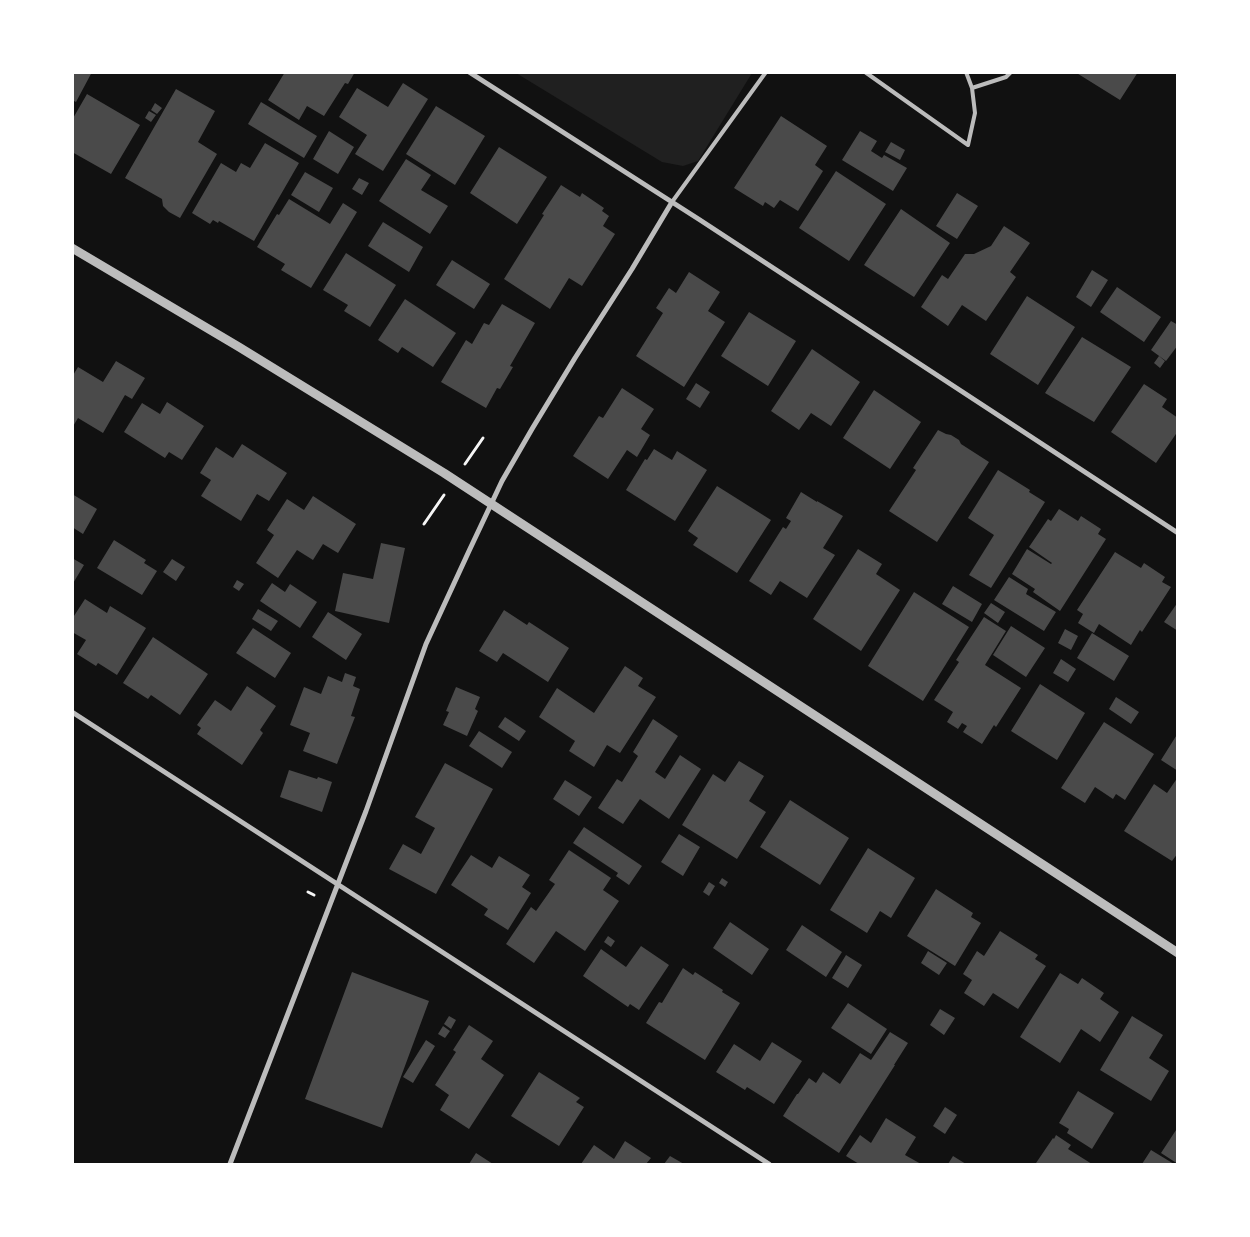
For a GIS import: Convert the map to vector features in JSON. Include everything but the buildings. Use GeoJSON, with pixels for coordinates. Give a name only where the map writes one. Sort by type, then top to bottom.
{"type":"FeatureCollection","features":[{"type":"Feature","properties":{"kind":"street"},"geometry":{"type":"LineString","coordinates":[[469,72],[672,202],[1178,533]]}},
{"type":"Feature","properties":{"kind":"street"},"geometry":{"type":"LineString","coordinates":[[230,1164],[366,811],[426,644],[502,481],[672,202]]}},
{"type":"Feature","properties":{"kind":"street"},"geometry":{"type":"LineString","coordinates":[[72,248],[239,347],[444,473],[1178,952]]}},
{"type":"Feature","properties":{"kind":"street"},"geometry":{"type":"LineString","coordinates":[[72,712],[769,1164]]}},
{"type":"Feature","properties":{"kind":"lane"},"geometry":{"type":"LineString","coordinates":[[672,202],[766,72]]}},
{"type":"Feature","properties":{"kind":"lane"},"geometry":{"type":"LineString","coordinates":[[866,72],[968,145],[975,113],[972,88],[966,72]]}},
{"type":"Feature","properties":{"kind":"lane"},"geometry":{"type":"LineString","coordinates":[[972,88],[1006,77],[1011,72]]}},
{"type":"Feature","properties":{"kind":"path"},"geometry":{"type":"LineString","coordinates":[[464,464],[483,438]]}},
{"type":"Feature","properties":{"kind":"path"},"geometry":{"type":"LineString","coordinates":[[424,524],[444,495]]}},
{"type":"Feature","properties":{"kind":"path"},"geometry":{"type":"LineString","coordinates":[[308,892],[314,895]]}},
{"type":"Feature","properties":{"kind":"shaded area"},"geometry":{"type":"Polygon","coordinates":[[[752,72],[698,161],[683,166],[662,162],[516,73],[752,72]]]}}]}
